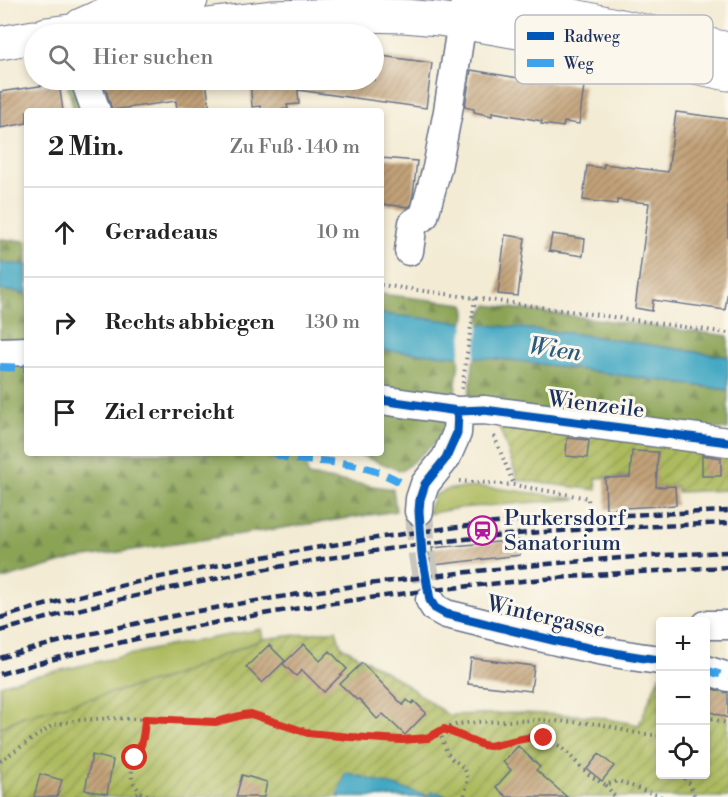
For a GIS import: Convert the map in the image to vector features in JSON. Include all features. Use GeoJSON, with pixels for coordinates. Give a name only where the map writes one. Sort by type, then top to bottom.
{"type":"FeatureCollection","features":[{"type":"Feature","properties":{"kind":"main road"},"geometry":{"type":"LineString","coordinates":[[82,24],[108,12],[191,0]]}},
{"type":"Feature","properties":{"kind":"main road"},"geometry":{"type":"LineString","coordinates":[[216,24],[272,16],[382,8],[404,16],[465,8],[569,15]]}},
{"type":"Feature","properties":{"kind":"main road"},"geometry":{"type":"LineString","coordinates":[[465,8],[515,22]]}},
{"type":"Feature","properties":{"kind":"main road"},"geometry":{"type":"LineString","coordinates":[[0,43],[24,39]]}},
{"type":"Feature","properties":{"kind":"main road"},"geometry":{"type":"LineString","coordinates":[[713,46],[728,49]]}},
{"type":"Feature","properties":{"kind":"main road"},"geometry":{"type":"LineString","coordinates":[[713,71],[728,74]]}},
{"type":"Feature","properties":{"kind":"street"},"geometry":{"type":"LineString","coordinates":[[409,251],[413,223],[424,216],[437,168],[465,8]]}},
{"type":"Feature","properties":{"kind":"street"},"geometry":{"type":"LineString","coordinates":[[89,90],[95,108]]}},
{"type":"Feature","properties":{"kind":"street"},"geometry":{"type":"LineString","coordinates":[[0,352],[24,351]]}},
{"type":"Feature","properties":{"kind":"street","name":"Wienzeile"},"geometry":{"type":"LineString","coordinates":[[384,400],[468,405],[728,442]]}},
{"type":"Feature","properties":{"kind":"street"},"geometry":{"type":"LineString","coordinates":[[417,495],[446,458],[468,405]]}},
{"type":"Feature","properties":{"kind":"street","name":"Wintergasse"},"geometry":{"type":"LineString","coordinates":[[430,600],[435,608],[446,614],[565,643],[656,659]]}},
{"type":"Feature","properties":{"kind":"street"},"geometry":{"type":"LineString","coordinates":[[710,625],[728,626]]}},
{"type":"Feature","properties":{"kind":"street"},"geometry":{"type":"LineString","coordinates":[[708,671],[728,677]]}},
{"type":"Feature","properties":{"kind":"path"},"geometry":{"type":"LineString","coordinates":[[384,285],[728,333]]}},
{"type":"Feature","properties":{"kind":"path"},"geometry":{"type":"LineString","coordinates":[[476,298],[473,313],[468,405],[514,485]]}},
{"type":"Feature","properties":{"kind":"path"},"geometry":{"type":"LineString","coordinates":[[417,495],[462,481],[514,485],[588,498],[589,512]]}},
{"type":"Feature","properties":{"kind":"path"},"geometry":{"type":"LineString","coordinates":[[422,555],[432,554]]}},
{"type":"Feature","properties":{"kind":"path"},"geometry":{"type":"LineString","coordinates":[[423,560],[431,560]]}},
{"type":"Feature","properties":{"kind":"path"},"geometry":{"type":"LineString","coordinates":[[0,761],[53,725],[79,720],[111,718],[216,722],[251,714],[308,733],[402,740],[428,738],[458,724],[541,720],[600,724],[656,735]]}},
{"type":"Feature","properties":{"kind":"path"},"geometry":{"type":"LineString","coordinates":[[710,718],[728,724]]}},
{"type":"Feature","properties":{"kind":"path"},"geometry":{"type":"LineString","coordinates":[[145,719],[143,739],[132,765],[132,781],[140,792],[153,797]]}},
{"type":"Feature","properties":{"kind":"path"},"geometry":{"type":"LineString","coordinates":[[442,730],[490,746],[525,738],[544,738],[557,745],[590,775],[606,785],[615,797]]}},
{"type":"Feature","properties":{"kind":"path"},"geometry":{"type":"LineString","coordinates":[[442,730],[447,753],[463,766],[467,773],[464,797]]}},
{"type":"Feature","properties":{"kind":"path"},"geometry":{"type":"LineString","coordinates":[[685,779],[690,784],[695,797]]}},
{"type":"Feature","properties":{"kind":"path"},"geometry":{"type":"LineString","coordinates":[[606,785],[618,781],[662,797]]}},
{"type":"Feature","properties":{"kind":"path"},"geometry":{"type":"LineString","coordinates":[[132,797],[140,792]]}},
{"type":"Feature","properties":{"kind":"green space"},"geometry":{"type":"Polygon","coordinates":[[[69,90],[77,90],[84,108],[73,108],[69,90]]]}},
{"type":"Feature","properties":{"kind":"green space"},"geometry":{"type":"Polygon","coordinates":[[[0,239],[24,241],[24,265],[0,263],[0,239]]]}},
{"type":"Feature","properties":{"kind":"green space"},"geometry":{"type":"Polygon","coordinates":[[[0,290],[24,293],[24,456],[305,456],[308,476],[393,489],[396,511],[73,559],[0,580],[0,290]]]}},
{"type":"Feature","properties":{"kind":"green space"},"geometry":{"type":"Polygon","coordinates":[[[384,294],[464,304],[465,323],[384,314],[384,294]]]}},
{"type":"Feature","properties":{"kind":"green space"},"geometry":{"type":"Polygon","coordinates":[[[488,305],[728,336],[728,357],[577,334],[479,324],[481,314],[488,305]]]}},
{"type":"Feature","properties":{"kind":"green space"},"geometry":{"type":"Polygon","coordinates":[[[384,350],[460,356],[446,433],[402,471],[362,456],[384,456],[384,350]]]}},
{"type":"Feature","properties":{"kind":"green space"},"geometry":{"type":"Polygon","coordinates":[[[474,357],[728,390],[728,430],[468,402],[474,357]]]}},
{"type":"Feature","properties":{"kind":"green space"},"geometry":{"type":"Polygon","coordinates":[[[495,415],[728,445],[728,490],[677,492],[677,486],[634,488],[633,476],[596,478],[597,490],[518,480],[495,415]]]}},
{"type":"Feature","properties":{"kind":"green space"},"geometry":{"type":"Polygon","coordinates":[[[475,487],[577,499],[459,508],[427,514],[435,495],[449,489],[475,487]]]}},
{"type":"Feature","properties":{"kind":"green space"},"geometry":{"type":"Polygon","coordinates":[[[261,629],[263,639],[168,678],[24,716],[0,728],[0,685],[169,646],[261,629]]]}},
{"type":"Feature","properties":{"kind":"green space"},"geometry":{"type":"Polygon","coordinates":[[[336,630],[341,646],[398,679],[448,715],[520,713],[593,716],[639,725],[656,684],[656,779],[710,779],[710,684],[728,691],[728,797],[0,797],[0,728],[24,716],[168,678],[263,639],[336,630]]]}},
{"type":"Feature","properties":{"kind":"water"},"geometry":{"type":"Polygon","coordinates":[[[0,263],[24,265],[24,293],[0,290],[0,263]]]}},
{"type":"Feature","properties":{"kind":"water","name":"Wien"},"geometry":{"type":"Polygon","coordinates":[[[384,314],[577,334],[728,357],[728,390],[511,360],[384,350],[384,314]]]}},
{"type":"Feature","properties":{"kind":"water"},"geometry":{"type":"Polygon","coordinates":[[[345,772],[429,796],[431,791],[446,795],[446,797],[338,797],[345,772]]]}},
{"type":"Feature","properties":{"kind":"pier"},"geometry":{"type":"Polygon","coordinates":[[[465,320],[480,321],[474,360],[459,359],[465,320]]]}},
{"type":"Feature","properties":{"kind":"building"},"geometry":{"type":"Polygon","coordinates":[[[384,56],[432,63],[426,108],[298,90],[384,90],[384,56]]]}},
{"type":"Feature","properties":{"kind":"building"},"geometry":{"type":"Polygon","coordinates":[[[471,70],[515,77],[515,84],[584,86],[579,124],[564,122],[563,127],[492,112],[492,116],[474,112],[474,109],[465,107],[471,70]]]}},
{"type":"Feature","properties":{"kind":"building"},"geometry":{"type":"Polygon","coordinates":[[[24,88],[60,90],[63,108],[24,108],[24,124],[0,128],[0,92],[24,88]]]}},
{"type":"Feature","properties":{"kind":"building"},"geometry":{"type":"Polygon","coordinates":[[[106,90],[207,90],[210,108],[177,108],[176,101],[111,108],[106,90]]]}},
{"type":"Feature","properties":{"kind":"building"},"geometry":{"type":"Polygon","coordinates":[[[251,90],[298,90],[299,104],[287,105],[288,108],[252,107],[251,90]]]}},
{"type":"Feature","properties":{"kind":"building"},"geometry":{"type":"Polygon","coordinates":[[[676,112],[728,119],[728,289],[725,310],[653,300],[652,311],[635,308],[649,203],[617,200],[617,204],[583,200],[587,166],[603,168],[604,164],[668,172],[676,112]]]}},
{"type":"Feature","properties":{"kind":"building"},"geometry":{"type":"Polygon","coordinates":[[[384,158],[417,161],[413,195],[408,207],[384,204],[384,158]]]}},
{"type":"Feature","properties":{"kind":"building"},"geometry":{"type":"Polygon","coordinates":[[[552,234],[585,239],[583,256],[549,251],[552,234]]]}},
{"type":"Feature","properties":{"kind":"building"},"geometry":{"type":"Polygon","coordinates":[[[505,235],[525,238],[518,296],[498,294],[505,235]]]}},
{"type":"Feature","properties":{"kind":"building"},"geometry":{"type":"Polygon","coordinates":[[[567,438],[589,440],[587,458],[566,456],[567,438]]]}},
{"type":"Feature","properties":{"kind":"building"},"geometry":{"type":"Polygon","coordinates":[[[632,451],[658,452],[656,487],[675,486],[676,505],[606,509],[605,478],[630,477],[632,451]]]}},
{"type":"Feature","properties":{"kind":"building"},"geometry":{"type":"Polygon","coordinates":[[[702,455],[721,458],[721,476],[702,476],[702,455]]]}},
{"type":"Feature","properties":{"kind":"building"},"geometry":{"type":"Polygon","coordinates":[[[519,540],[520,555],[434,565],[432,548],[519,540]]]}},
{"type":"Feature","properties":{"kind":"building"},"geometry":{"type":"Polygon","coordinates":[[[304,644],[320,661],[330,651],[347,669],[324,692],[302,670],[296,676],[283,664],[304,644]]]}},
{"type":"Feature","properties":{"kind":"building"},"geometry":{"type":"Polygon","coordinates":[[[269,645],[285,661],[262,683],[246,667],[269,645]]]}},
{"type":"Feature","properties":{"kind":"building"},"geometry":{"type":"Polygon","coordinates":[[[471,658],[534,666],[531,691],[468,684],[471,658]]]}},
{"type":"Feature","properties":{"kind":"building"},"geometry":{"type":"Polygon","coordinates":[[[362,663],[403,705],[407,700],[412,704],[414,701],[426,713],[405,735],[383,714],[377,719],[359,699],[357,700],[340,684],[362,663]]]}},
{"type":"Feature","properties":{"kind":"building"},"geometry":{"type":"Polygon","coordinates":[[[710,688],[728,693],[728,718],[710,712],[710,688]]]}},
{"type":"Feature","properties":{"kind":"building"},"geometry":{"type":"Polygon","coordinates":[[[518,746],[540,767],[536,770],[567,797],[507,797],[496,787],[511,770],[503,762],[518,746]]]}},
{"type":"Feature","properties":{"kind":"building"},"geometry":{"type":"Polygon","coordinates":[[[599,754],[614,766],[602,781],[587,769],[599,754]]]}},
{"type":"Feature","properties":{"kind":"building"},"geometry":{"type":"Polygon","coordinates":[[[92,755],[113,760],[107,794],[85,790],[92,755]]]}},
{"type":"Feature","properties":{"kind":"building"},"geometry":{"type":"Polygon","coordinates":[[[40,774],[62,780],[57,797],[34,797],[40,774]]]}},
{"type":"Feature","properties":{"kind":"building"},"geometry":{"type":"Polygon","coordinates":[[[242,775],[267,782],[264,797],[236,797],[242,775]]]}},
{"type":"Feature","properties":{"kind":"tunnel"},"geometry":{"type":"LineString","coordinates":[[419,511],[422,555],[430,600]]}},
{"type":"Feature","properties":{"kind":"railway"},"geometry":{"type":"LineString","coordinates":[[0,618],[66,599],[168,576],[388,536],[534,520],[728,511]]}},
{"type":"Feature","properties":{"kind":"railway"},"geometry":{"type":"LineString","coordinates":[[0,631],[93,606],[188,585],[335,557],[538,532],[728,523]]}},
{"type":"Feature","properties":{"kind":"railway"},"geometry":{"type":"LineString","coordinates":[[0,658],[134,624],[224,606],[315,592],[544,564],[728,552]]}},
{"type":"Feature","properties":{"kind":"railway"},"geometry":{"type":"LineString","coordinates":[[0,674],[89,650],[179,630],[361,599],[544,579],[728,567]]}},
{"type":"Feature","properties":{"kind":"marked path"},"geometry":{"type":"LineString","coordinates":[[0,367],[24,368]]}},
{"type":"Feature","properties":{"kind":"marked path"},"geometry":{"type":"LineString","coordinates":[[283,456],[365,468],[386,475],[406,486]]}},
{"type":"Feature","properties":{"kind":"marked path"},"geometry":{"type":"LineString","coordinates":[[709,671],[728,677]]}},
{"type":"Feature","properties":{"kind":"cycle path"},"geometry":{"type":"LineString","coordinates":[[384,400],[458,411],[484,410],[728,442]]}},
{"type":"Feature","properties":{"kind":"cycle path"},"geometry":{"type":"LineString","coordinates":[[458,411],[457,433],[446,458],[425,484],[420,499],[422,555],[430,600],[435,608],[446,614],[553,640],[656,659]]}},
{"type":"Feature","properties":{"kind":"place","name":"Purkersdorf Sanatorium"},"geometry":{"type":"Point","coordinates":[483,531]}},
{"type":"Feature","properties":{"kind":"route"},"geometry":{"type":"LineString","coordinates":[[135,758],[143,739],[145,719],[216,722],[251,714],[308,733],[402,740],[428,738],[444,729],[490,746],[532,737],[544,738]]}}]}
